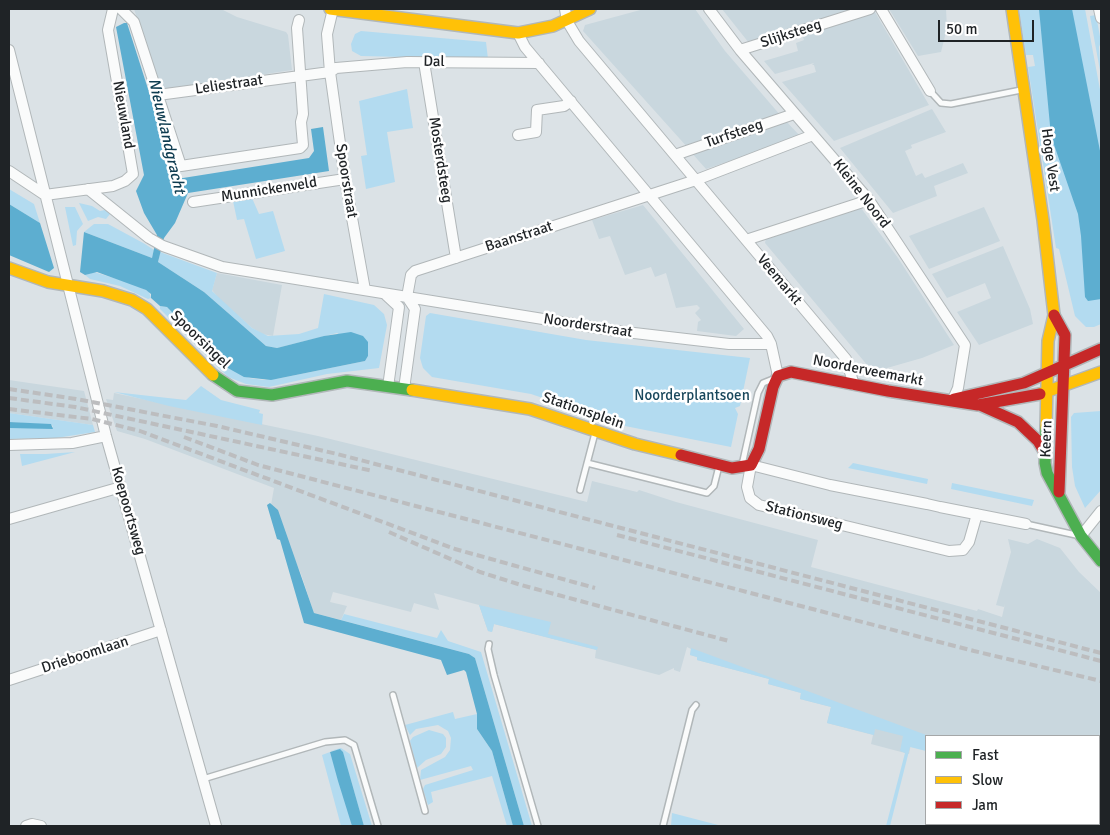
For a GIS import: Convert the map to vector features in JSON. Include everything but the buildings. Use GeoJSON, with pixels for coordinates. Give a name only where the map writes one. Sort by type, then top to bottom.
{"type":"FeatureCollection","features":[{"type":"Feature","properties":{"kind":"street","name":"Nieuwland"},"geometry":{"type":"LineString","coordinates":[[88,189],[113,186],[125,181],[133,174],[108,30],[113,9]]}},
{"type":"Feature","properties":{"kind":"street"},"geometry":{"type":"LineString","coordinates":[[121,9],[134,22],[181,166],[300,148],[304,142],[297,28],[299,20]]}},
{"type":"Feature","properties":{"kind":"street"},"geometry":{"type":"LineString","coordinates":[[332,9],[518,33],[553,26],[590,9]]}},
{"type":"Feature","properties":{"kind":"street","name":"Spoorstraat"},"geometry":{"type":"LineString","coordinates":[[332,9],[327,34],[330,72],[345,179],[365,290]]}},
{"type":"Feature","properties":{"kind":"street"},"geometry":{"type":"LineString","coordinates":[[566,9],[567,21]]}},
{"type":"Feature","properties":{"kind":"street","name":"Kleine Noord"},"geometry":{"type":"LineString","coordinates":[[709,9],[740,50],[869,200],[965,345],[958,388],[953,399]]}},
{"type":"Feature","properties":{"kind":"street","name":"Slijksteeg"},"geometry":{"type":"LineString","coordinates":[[740,50],[870,9]]}},
{"type":"Feature","properties":{"kind":"street"},"geometry":{"type":"LineString","coordinates":[[882,9],[930,91]]}},
{"type":"Feature","properties":{"kind":"street","name":"Hoge Vest"},"geometry":{"type":"LineString","coordinates":[[1012,9],[1047,246],[1054,315],[1048,341],[1047,374]]}},
{"type":"Feature","properties":{"kind":"street"},"geometry":{"type":"LineString","coordinates":[[1100,9],[1101,18]]}},
{"type":"Feature","properties":{"kind":"street","name":"Veemarkt"},"geometry":{"type":"LineString","coordinates":[[567,21],[578,41],[846,359],[854,385]]}},
{"type":"Feature","properties":{"kind":"street"},"geometry":{"type":"LineString","coordinates":[[518,33],[525,47],[650,194],[771,344],[778,376],[773,387],[758,454],[746,467]]}},
{"type":"Feature","properties":{"kind":"street","name":"Koepoortsweg"},"geometry":{"type":"LineString","coordinates":[[9,50],[106,436],[216,826]]}},
{"type":"Feature","properties":{"kind":"street","name":"Dal"},"geometry":{"type":"LineString","coordinates":[[330,72],[336,68],[424,62],[539,63]]}},
{"type":"Feature","properties":{"kind":"street","name":"Mosterdsteeg"},"geometry":{"type":"LineString","coordinates":[[424,62],[456,258]]}},
{"type":"Feature","properties":{"kind":"street"},"geometry":{"type":"LineString","coordinates":[[300,75],[330,72]]}},
{"type":"Feature","properties":{"kind":"street","name":"Leliestraat"},"geometry":{"type":"LineString","coordinates":[[158,96],[300,75]]}},
{"type":"Feature","properties":{"kind":"street"},"geometry":{"type":"LineString","coordinates":[[518,135],[536,132],[537,110],[564,106],[571,101]]}},
{"type":"Feature","properties":{"kind":"street","name":"Turfsteeg"},"geometry":{"type":"LineString","coordinates":[[674,155],[794,114]]}},
{"type":"Feature","properties":{"kind":"street"},"geometry":{"type":"LineString","coordinates":[[650,194],[696,180],[814,135]]}},
{"type":"Feature","properties":{"kind":"street"},"geometry":{"type":"LineString","coordinates":[[9,171],[45,195],[88,189]]}},
{"type":"Feature","properties":{"kind":"street","name":"Munnickenveld"},"geometry":{"type":"LineString","coordinates":[[193,202],[345,179]]}},
{"type":"Feature","properties":{"kind":"street","name":"Noorderstraat"},"geometry":{"type":"LineString","coordinates":[[88,189],[149,238],[163,246],[222,267],[617,331],[729,344],[771,344]]}},
{"type":"Feature","properties":{"kind":"street","name":"Baanstraat"},"geometry":{"type":"LineString","coordinates":[[407,297],[411,274],[650,194]]}},
{"type":"Feature","properties":{"kind":"street"},"geometry":{"type":"LineString","coordinates":[[746,240],[869,200]]}},
{"type":"Feature","properties":{"kind":"street","name":"Spoorsingel"},"geometry":{"type":"LineString","coordinates":[[9,268],[48,282],[132,300],[147,309],[218,380],[237,391],[272,395],[342,381],[404,389]]}},
{"type":"Feature","properties":{"kind":"street"},"geometry":{"type":"LineString","coordinates":[[385,294],[398,307],[388,386]]}},
{"type":"Feature","properties":{"kind":"street"},"geometry":{"type":"LineString","coordinates":[[404,389],[415,309],[407,297]]}},
{"type":"Feature","properties":{"kind":"street","name":"Hoge Vest"},"geometry":{"type":"LineString","coordinates":[[1054,315],[1065,335],[1065,366]]}},
{"type":"Feature","properties":{"kind":"street","name":"Noorderveemarkt"},"geometry":{"type":"LineString","coordinates":[[778,376],[791,372],[927,398],[953,399],[1024,382],[1047,374],[1101,349]]}},
{"type":"Feature","properties":{"kind":"street","name":"Keern"},"geometry":{"type":"LineString","coordinates":[[1059,492],[1065,366]]}},
{"type":"Feature","properties":{"kind":"street","name":"Noorderveemarkt"},"geometry":{"type":"LineString","coordinates":[[953,399],[962,404],[978,405],[1046,393],[1064,388],[1101,372]]}},
{"type":"Feature","properties":{"kind":"street","name":"Keern"},"geometry":{"type":"LineString","coordinates":[[1047,374],[1044,451],[1047,473],[1059,492],[1081,536],[1101,562]]}},
{"type":"Feature","properties":{"kind":"street","name":"Stationsplein"},"geometry":{"type":"LineString","coordinates":[[404,389],[530,409],[595,433],[719,465],[746,467]]}},
{"type":"Feature","properties":{"kind":"street","name":"Noorderveemarkt"},"geometry":{"type":"LineString","coordinates":[[978,405],[1018,422],[1038,441],[1044,451]]}},
{"type":"Feature","properties":{"kind":"street"},"geometry":{"type":"LineString","coordinates":[[9,445],[72,443],[106,436]]}},
{"type":"Feature","properties":{"kind":"street"},"geometry":{"type":"LineString","coordinates":[[746,467],[1026,524]]}},
{"type":"Feature","properties":{"kind":"street","name":"Stationsweg"},"geometry":{"type":"LineString","coordinates":[[746,467],[747,487],[750,498],[759,505],[949,551],[963,550],[969,542],[977,514]]}},
{"type":"Feature","properties":{"kind":"street"},"geometry":{"type":"LineString","coordinates":[[9,519],[122,488]]}},
{"type":"Feature","properties":{"kind":"street"},"geometry":{"type":"LineString","coordinates":[[1081,536],[1101,511]]}},
{"type":"Feature","properties":{"kind":"street","name":"Drieboomlaan"},"geometry":{"type":"LineString","coordinates":[[9,680],[161,630]]}},
{"type":"Feature","properties":{"kind":"street"},"geometry":{"type":"LineString","coordinates":[[26,826],[32,824],[41,826]]}},
{"type":"Feature","properties":{"kind":"lane"},"geometry":{"type":"LineString","coordinates":[[930,91],[941,103],[951,104],[1024,89]]}},
{"type":"Feature","properties":{"kind":"lane"},"geometry":{"type":"LineString","coordinates":[[580,490],[595,433]]}},
{"type":"Feature","properties":{"kind":"lane"},"geometry":{"type":"LineString","coordinates":[[587,463],[707,493],[714,486],[719,465]]}},
{"type":"Feature","properties":{"kind":"lane"},"geometry":{"type":"LineString","coordinates":[[1026,524],[1081,536]]}},
{"type":"Feature","properties":{"kind":"lane"},"geometry":{"type":"LineString","coordinates":[[489,644],[488,649],[494,675],[538,826]]}},
{"type":"Feature","properties":{"kind":"lane"},"geometry":{"type":"LineString","coordinates":[[393,695],[425,811]]}},
{"type":"Feature","properties":{"kind":"lane"},"geometry":{"type":"LineString","coordinates":[[663,826],[692,710],[696,706]]}},
{"type":"Feature","properties":{"kind":"lane"},"geometry":{"type":"LineString","coordinates":[[203,780],[325,742],[345,740],[354,745],[378,826]]}},
{"type":"Feature","properties":{"kind":"shaded area"},"geometry":{"type":"Polygon","coordinates":[[[134,9],[221,9],[237,17],[286,32],[288,35],[292,70],[161,90],[134,9]]]}},
{"type":"Feature","properties":{"kind":"shaded area"},"geometry":{"type":"Polygon","coordinates":[[[644,9],[695,9],[725,51],[781,116],[688,148],[583,31],[585,25],[644,9]]]}},
{"type":"Feature","properties":{"kind":"shaded area"},"geometry":{"type":"Polygon","coordinates":[[[722,9],[856,9],[749,43],[722,9]]]}},
{"type":"Feature","properties":{"kind":"shaded area"},"geometry":{"type":"Polygon","coordinates":[[[889,9],[946,9],[947,28],[941,52],[918,56],[889,9]]]}},
{"type":"Feature","properties":{"kind":"shaded area"},"geometry":{"type":"Polygon","coordinates":[[[875,12],[929,105],[834,141],[782,82],[816,72],[814,65],[812,65],[814,63],[775,74],[764,61],[798,51],[796,43],[804,40],[802,34],[875,12]]]}},
{"type":"Feature","properties":{"kind":"shaded area"},"geometry":{"type":"Polygon","coordinates":[[[932,109],[946,132],[911,145],[912,148],[905,151],[916,176],[922,173],[925,178],[963,163],[968,173],[934,186],[937,196],[893,213],[840,148],[932,109]]]}},
{"type":"Feature","properties":{"kind":"shaded area"},"geometry":{"type":"Polygon","coordinates":[[[784,119],[801,137],[706,169],[690,151],[784,119]]]}},
{"type":"Feature","properties":{"kind":"shaded area"},"geometry":{"type":"Polygon","coordinates":[[[643,205],[744,329],[736,336],[697,331],[698,322],[701,320],[695,313],[700,308],[697,305],[676,308],[666,273],[655,277],[651,267],[625,275],[610,236],[599,239],[592,220],[643,205]]]}},
{"type":"Feature","properties":{"kind":"shaded area"},"geometry":{"type":"Polygon","coordinates":[[[984,207],[1000,241],[929,269],[909,236],[984,207]]]}},
{"type":"Feature","properties":{"kind":"shaded area"},"geometry":{"type":"Polygon","coordinates":[[[861,208],[898,258],[954,345],[922,358],[873,372],[765,243],[766,238],[861,208]]]}},
{"type":"Feature","properties":{"kind":"shaded area"},"geometry":{"type":"Polygon","coordinates":[[[1003,246],[1030,309],[1033,324],[979,345],[957,312],[991,298],[985,283],[947,298],[932,274],[1003,246]]]}},
{"type":"Feature","properties":{"kind":"shaded area"},"geometry":{"type":"Polygon","coordinates":[[[217,273],[282,285],[273,336],[262,334],[252,328],[219,299],[212,290],[217,273]]]}},
{"type":"Feature","properties":{"kind":"shaded area"},"geometry":{"type":"Polygon","coordinates":[[[9,380],[84,391],[93,425],[9,413],[9,380]]]}},
{"type":"Feature","properties":{"kind":"shaded area"},"geometry":{"type":"Polygon","coordinates":[[[114,393],[318,436],[587,502],[592,481],[637,492],[639,490],[676,502],[818,540],[811,567],[977,611],[978,609],[1002,617],[1005,604],[1004,607],[996,605],[1011,552],[1008,539],[1028,544],[1037,539],[1060,548],[1079,572],[1101,593],[1101,762],[1100,735],[925,735],[912,739],[909,754],[905,753],[871,744],[873,735],[827,723],[831,707],[800,699],[801,693],[768,684],[769,679],[697,660],[697,657],[690,655],[691,649],[687,647],[680,672],[674,670],[674,668],[659,675],[595,658],[596,650],[494,624],[492,632],[488,631],[479,605],[434,593],[439,610],[414,603],[411,612],[333,592],[330,602],[347,606],[341,620],[314,613],[301,574],[271,505],[274,488],[145,439],[117,431],[106,399],[113,400],[114,393]]]}},
{"type":"Feature","properties":{"kind":"green space"},"geometry":{"type":"Polygon","coordinates":[[[1019,9],[1085,9],[1101,95],[1101,324],[1094,327],[1086,327],[1075,316],[1059,249],[1056,248],[1028,67],[1035,66],[1033,55],[1026,55],[1019,9]]]}},
{"type":"Feature","properties":{"kind":"green space"},"geometry":{"type":"Polygon","coordinates":[[[1096,15],[1101,42],[1099,47],[1101,76],[1090,16],[1096,15]]]}},
{"type":"Feature","properties":{"kind":"green space"},"geometry":{"type":"Polygon","coordinates":[[[361,31],[486,42],[488,59],[361,56],[352,51],[351,44],[355,34],[361,31]]]}},
{"type":"Feature","properties":{"kind":"green space"},"geometry":{"type":"Polygon","coordinates":[[[407,89],[413,128],[387,132],[395,182],[366,189],[361,156],[367,155],[359,101],[407,89]]]}},
{"type":"Feature","properties":{"kind":"green space"},"geometry":{"type":"Polygon","coordinates":[[[9,189],[34,204],[40,223],[9,204],[9,189]]]}},
{"type":"Feature","properties":{"kind":"green space"},"geometry":{"type":"Polygon","coordinates":[[[252,198],[259,214],[273,211],[285,251],[256,259],[244,219],[237,220],[233,201],[252,198]]]}},
{"type":"Feature","properties":{"kind":"green space"},"geometry":{"type":"Polygon","coordinates":[[[79,203],[92,206],[100,211],[105,210],[110,214],[106,219],[98,217],[88,221],[79,203]]]}},
{"type":"Feature","properties":{"kind":"green space"},"geometry":{"type":"Polygon","coordinates":[[[65,207],[75,207],[83,224],[77,231],[76,245],[73,246],[65,207]]]}},
{"type":"Feature","properties":{"kind":"green space"},"geometry":{"type":"Polygon","coordinates":[[[94,224],[108,224],[145,244],[154,250],[152,258],[84,232],[94,224]]]}},
{"type":"Feature","properties":{"kind":"green space"},"geometry":{"type":"Polygon","coordinates":[[[160,252],[217,273],[212,291],[252,328],[268,336],[299,334],[318,328],[324,294],[374,305],[384,314],[387,325],[379,368],[327,374],[269,387],[246,384],[228,377],[160,309],[160,306],[167,307],[226,367],[249,378],[264,380],[281,378],[365,361],[368,356],[337,333],[277,348],[266,346],[204,292],[158,262],[160,252]]]}},
{"type":"Feature","properties":{"kind":"green space"},"geometry":{"type":"Polygon","coordinates":[[[94,272],[137,285],[149,292],[151,298],[148,299],[120,286],[90,279],[85,275],[94,272]]]}},
{"type":"Feature","properties":{"kind":"green space","name":"Noorderplantsoen"},"geometry":{"type":"Polygon","coordinates":[[[430,313],[586,340],[750,358],[740,406],[735,408],[738,414],[731,447],[625,426],[531,394],[432,377],[423,368],[420,358],[426,316],[430,313]]]}},
{"type":"Feature","properties":{"kind":"green space"},"geometry":{"type":"Polygon","coordinates":[[[201,386],[221,400],[260,410],[259,413],[263,414],[262,425],[169,406],[114,392],[186,400],[201,386]]]}},
{"type":"Feature","properties":{"kind":"green space"},"geometry":{"type":"Polygon","coordinates":[[[1101,411],[1101,490],[1085,508],[1075,486],[1072,467],[1071,417],[1074,413],[1101,411]]]}},
{"type":"Feature","properties":{"kind":"green space"},"geometry":{"type":"Polygon","coordinates":[[[9,413],[93,425],[95,432],[56,438],[9,439],[9,428],[53,427],[52,425],[9,422],[9,413]]]}},
{"type":"Feature","properties":{"kind":"green space"},"geometry":{"type":"Polygon","coordinates":[[[75,452],[22,466],[20,454],[46,454],[75,452]]]}},
{"type":"Feature","properties":{"kind":"green space"},"geometry":{"type":"Polygon","coordinates":[[[853,463],[928,479],[927,484],[848,468],[853,463]]]}},
{"type":"Feature","properties":{"kind":"green space"},"geometry":{"type":"Polygon","coordinates":[[[952,483],[1034,500],[1032,506],[951,489],[952,483]]]}},
{"type":"Feature","properties":{"kind":"green space"},"geometry":{"type":"Polygon","coordinates":[[[479,605],[551,622],[548,634],[598,647],[597,650],[494,624],[492,632],[488,631],[479,605]]]}},
{"type":"Feature","properties":{"kind":"green space"},"geometry":{"type":"Polygon","coordinates":[[[344,614],[437,638],[441,630],[448,641],[481,652],[532,826],[524,826],[475,658],[469,654],[341,620],[344,614]]]}},
{"type":"Feature","properties":{"kind":"green space"},"geometry":{"type":"Polygon","coordinates":[[[691,648],[926,735],[925,751],[910,747],[890,826],[886,826],[905,753],[900,751],[903,736],[875,729],[874,735],[827,723],[831,707],[800,699],[801,693],[768,684],[769,679],[697,660],[697,657],[690,655],[691,648]]]}},
{"type":"Feature","properties":{"kind":"green space"},"geometry":{"type":"Polygon","coordinates":[[[453,712],[455,719],[477,714],[477,729],[492,751],[513,826],[507,826],[492,776],[431,792],[433,802],[428,805],[423,789],[425,785],[473,770],[471,766],[420,780],[421,770],[445,757],[450,750],[451,738],[448,731],[438,725],[416,729],[410,735],[405,725],[453,712]]]}},
{"type":"Feature","properties":{"kind":"green space"},"geometry":{"type":"Polygon","coordinates":[[[429,730],[443,734],[446,738],[446,747],[441,754],[426,760],[417,768],[410,741],[413,737],[429,730]]]}},
{"type":"Feature","properties":{"kind":"green space"},"geometry":{"type":"Polygon","coordinates":[[[341,748],[350,754],[372,826],[364,826],[343,753],[338,750],[330,751],[341,748]]]}},
{"type":"Feature","properties":{"kind":"green space"},"geometry":{"type":"Polygon","coordinates":[[[330,752],[352,826],[341,826],[322,755],[330,752]]]}},
{"type":"Feature","properties":{"kind":"green space"},"geometry":{"type":"Polygon","coordinates":[[[672,813],[722,826],[671,826],[672,813]]]}},
{"type":"Feature","properties":{"kind":"water"},"geometry":{"type":"Polygon","coordinates":[[[1039,9],[1072,9],[1101,156],[1101,299],[1088,301],[1085,297],[1078,214],[1051,136],[1039,9]]]}},
{"type":"Feature","properties":{"kind":"water"},"geometry":{"type":"Polygon","coordinates":[[[127,23],[176,177],[183,178],[309,158],[314,151],[311,129],[323,127],[329,171],[188,193],[175,223],[164,238],[158,262],[204,292],[266,346],[277,348],[324,336],[351,332],[363,336],[368,342],[368,356],[365,361],[271,380],[244,377],[226,367],[167,307],[160,306],[151,298],[151,294],[146,290],[97,272],[85,275],[80,272],[84,232],[152,258],[157,235],[144,213],[136,191],[144,175],[116,27],[127,23]]]}},
{"type":"Feature","properties":{"kind":"water"},"geometry":{"type":"Polygon","coordinates":[[[9,204],[40,223],[54,268],[49,272],[9,255],[9,204]]]}},
{"type":"Feature","properties":{"kind":"water"},"geometry":{"type":"Polygon","coordinates":[[[9,422],[51,424],[53,429],[9,428],[9,422]]]}},
{"type":"Feature","properties":{"kind":"water"},"geometry":{"type":"Polygon","coordinates":[[[270,503],[278,510],[314,613],[469,654],[475,658],[524,826],[513,826],[492,751],[477,729],[477,714],[466,672],[464,670],[447,675],[441,660],[304,623],[280,540],[277,539],[267,505],[270,503]]]}},
{"type":"Feature","properties":{"kind":"water"},"geometry":{"type":"Polygon","coordinates":[[[340,749],[343,752],[364,826],[352,826],[330,752],[340,749]]]}},
{"type":"Feature","properties":{"kind":"railway"},"geometry":{"type":"LineString","coordinates":[[9,389],[76,399],[217,426],[337,454],[1101,653]]}},
{"type":"Feature","properties":{"kind":"railway"},"geometry":{"type":"LineString","coordinates":[[9,398],[75,407],[373,471]]}},
{"type":"Feature","properties":{"kind":"railway"},"geometry":{"type":"LineString","coordinates":[[9,409],[92,419],[140,431],[455,549],[595,588]]}},
{"type":"Feature","properties":{"kind":"railway"},"geometry":{"type":"LineString","coordinates":[[184,437],[258,465],[974,651],[1101,681]]}},
{"type":"Feature","properties":{"kind":"railway"},"geometry":{"type":"LineString","coordinates":[[389,532],[480,572],[521,585],[729,641]]}},
{"type":"Feature","properties":{"kind":"railway"},"geometry":{"type":"LineString","coordinates":[[617,535],[1101,661]]}},
{"type":"Feature","properties":{"kind":"traffic: fast"},"geometry":{"type":"LineString","coordinates":[[213,375],[237,391],[272,395],[347,381],[412,390]]}},
{"type":"Feature","properties":{"kind":"traffic: fast"},"geometry":{"type":"LineString","coordinates":[[1046,427],[1045,463],[1047,473],[1081,536],[1101,561]]}},
{"type":"Feature","properties":{"kind":"traffic: slow"},"geometry":{"type":"LineString","coordinates":[[330,9],[518,33],[553,26],[590,9]]}},
{"type":"Feature","properties":{"kind":"traffic: slow"},"geometry":{"type":"LineString","coordinates":[[1012,9],[1043,220],[1054,315],[1048,341],[1046,427]]}},
{"type":"Feature","properties":{"kind":"traffic: slow"},"geometry":{"type":"LineString","coordinates":[[9,268],[48,282],[103,291],[132,300],[147,309],[213,375]]}},
{"type":"Feature","properties":{"kind":"traffic: slow"},"geometry":{"type":"LineString","coordinates":[[1040,394],[1101,372]]}},
{"type":"Feature","properties":{"kind":"traffic: slow"},"geometry":{"type":"LineString","coordinates":[[412,390],[530,409],[635,444],[681,455]]}},
{"type":"Feature","properties":{"kind":"traffic: jam"},"geometry":{"type":"LineString","coordinates":[[1054,315],[1065,335],[1059,492]]}},
{"type":"Feature","properties":{"kind":"traffic: jam"},"geometry":{"type":"LineString","coordinates":[[954,399],[1024,383],[1101,349]]}},
{"type":"Feature","properties":{"kind":"traffic: jam"},"geometry":{"type":"LineString","coordinates":[[681,455],[732,468],[751,465],[759,449],[773,387],[778,376],[791,372],[888,391],[978,405],[1040,394]]}},
{"type":"Feature","properties":{"kind":"traffic: jam"},"geometry":{"type":"LineString","coordinates":[[980,405],[1018,422],[1038,441],[1044,451]]}},
{"type":"Feature","properties":{"kind":"water label","name":"Nieuwlandgracht"},"geometry":{"type":"Point","coordinates":[166,136]}}]}
